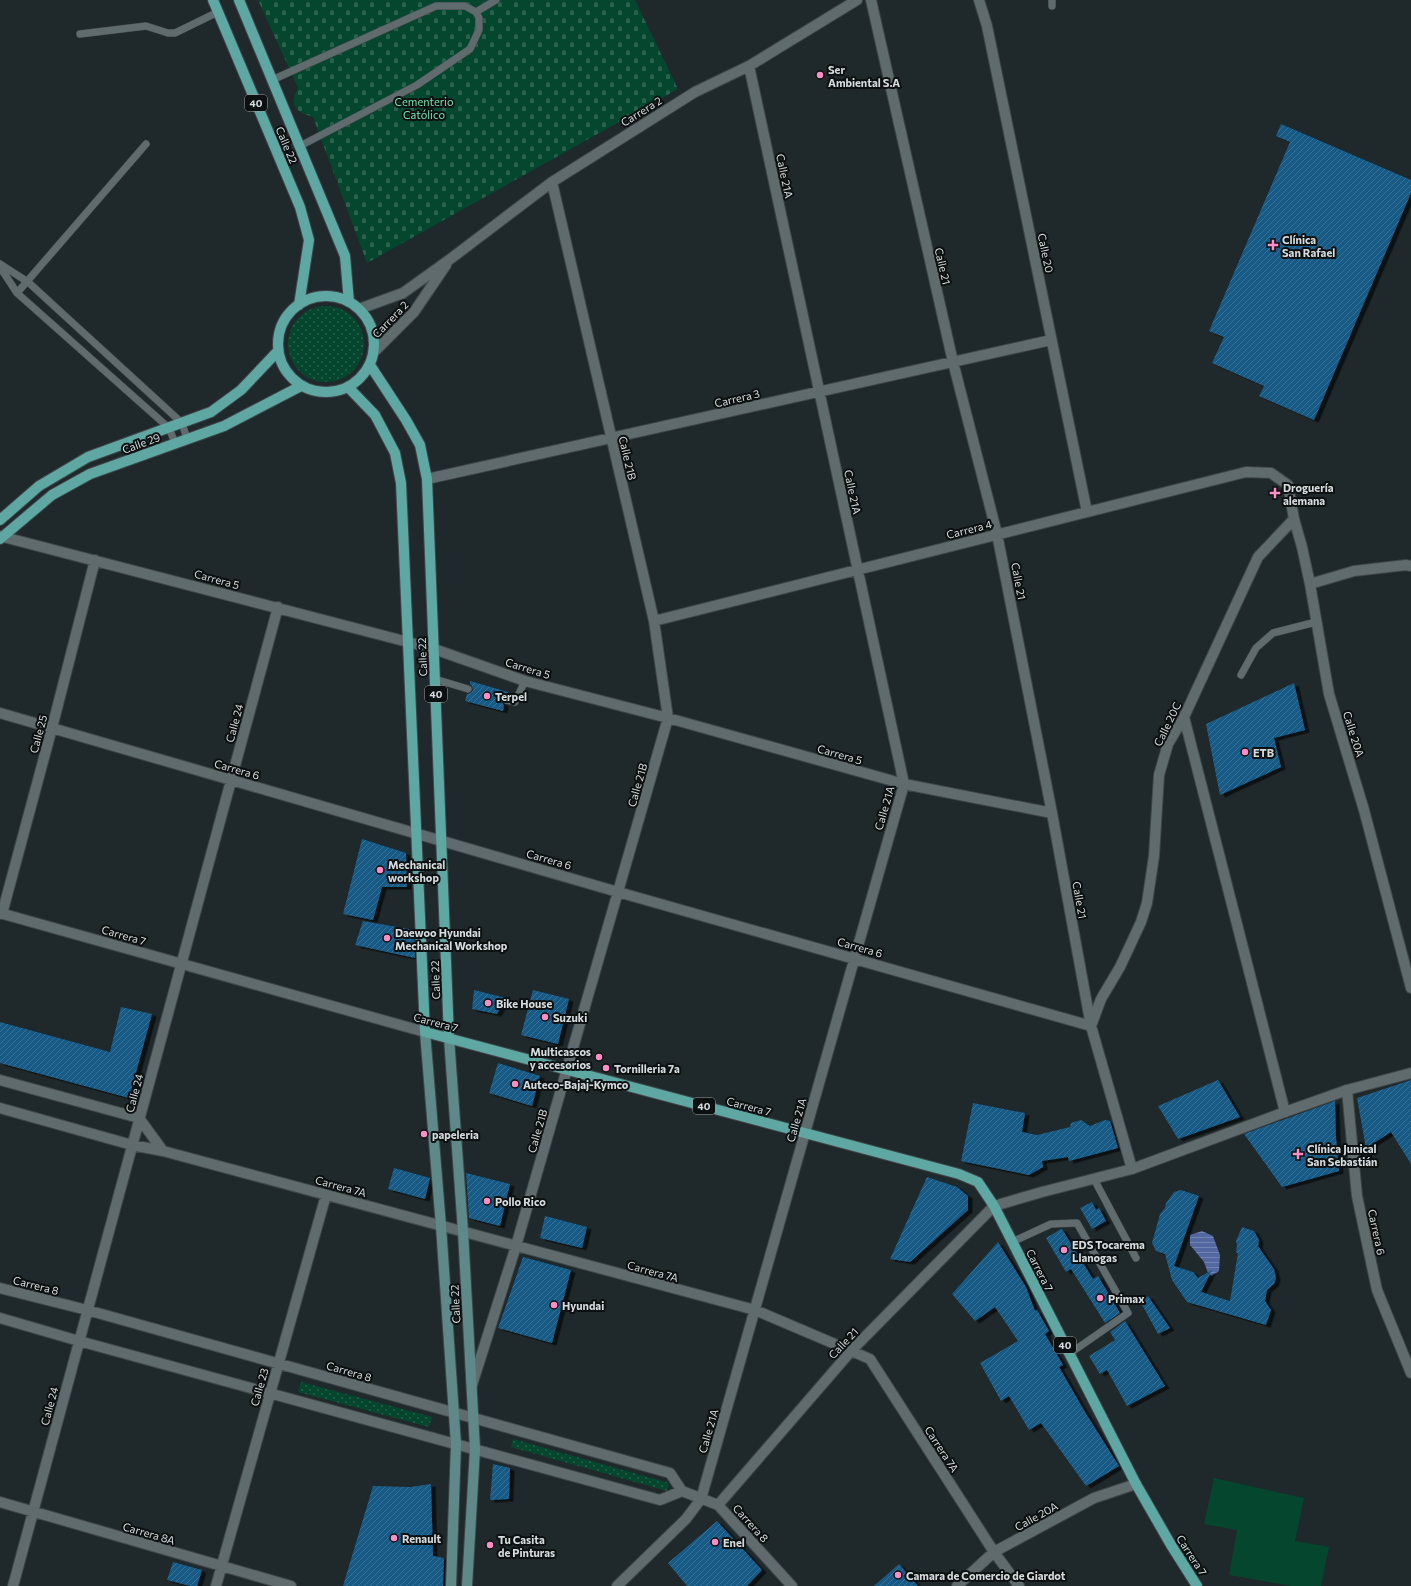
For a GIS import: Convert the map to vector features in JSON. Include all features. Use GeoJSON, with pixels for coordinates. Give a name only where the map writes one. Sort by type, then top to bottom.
{"type":"FeatureCollection","features":[{"type":"Feature","properties":{"kind":"main road","name":"Calle 22"},"geometry":{"type":"LineString","coordinates":[[213,0],[300,207],[309,240],[299,305]]}},
{"type":"Feature","properties":{"kind":"main road","name":"Calle 22"},"geometry":{"type":"LineString","coordinates":[[239,0],[345,256],[349,302]]}},
{"type":"Feature","properties":{"kind":"main road"},"geometry":{"type":"LineString","coordinates":[[323,296],[336,297],[349,302],[359,310],[372,330],[374,341],[370,364],[361,378],[348,387],[332,392],[316,392],[301,386],[290,376],[283,365],[278,351],[278,338],[282,325],[290,313],[299,305],[310,299],[323,296]]}},
{"type":"Feature","properties":{"kind":"main road","name":"Calle 29"},"geometry":{"type":"LineString","coordinates":[[0,520],[39,486],[88,457],[212,412],[241,390],[278,351]]}},
{"type":"Feature","properties":{"kind":"main road","name":"Calle 22"},"geometry":{"type":"LineString","coordinates":[[370,364],[406,420],[420,445],[427,479],[449,1038],[463,1231],[474,1418],[475,1449],[467,1586]]}},
{"type":"Feature","properties":{"kind":"main road","name":"Calle 29"},"geometry":{"type":"LineString","coordinates":[[1,537],[52,495],[90,474],[224,426],[301,386]]}},
{"type":"Feature","properties":{"kind":"main road","name":"Calle 22"},"geometry":{"type":"LineString","coordinates":[[348,387],[375,416],[395,453],[401,483],[425,1032],[441,1226],[456,1444],[451,1586]]}},
{"type":"Feature","properties":{"kind":"main road","name":"Carrera 7"},"geometry":{"type":"LineString","coordinates":[[425,1032],[959,1174],[978,1182],[994,1206],[1136,1484],[1171,1545],[1197,1586]]}},
{"type":"Feature","properties":{"kind":"street","name":"Calle 21"},"geometry":{"type":"LineString","coordinates":[[871,0],[953,362],[997,534],[1052,813],[1091,1026],[1132,1169]]}},
{"type":"Feature","properties":{"kind":"street","name":"Calle 20"},"geometry":{"type":"LineString","coordinates":[[979,0],[987,26],[1087,512]]}},
{"type":"Feature","properties":{"kind":"street","name":"Carrera 2"},"geometry":{"type":"LineString","coordinates":[[359,310],[403,293],[450,260],[552,182],[695,92],[749,66],[852,1]]}},
{"type":"Feature","properties":{"kind":"street","name":"Calle 21A"},"geometry":{"type":"LineString","coordinates":[[701,1499],[904,784],[749,66]]}},
{"type":"Feature","properties":{"kind":"street","name":"Calle 21B"},"geometry":{"type":"LineString","coordinates":[[472,1384],[516,1246],[668,718],[654,621],[552,182]]}},
{"type":"Feature","properties":{"kind":"street","name":"Carrera 2"},"geometry":{"type":"LineString","coordinates":[[373,353],[414,312],[450,260]]}},
{"type":"Feature","properties":{"kind":"street","name":"Carrera 3"},"geometry":{"type":"LineString","coordinates":[[427,479],[1051,340]]}},
{"type":"Feature","properties":{"kind":"street","name":"Carrera 4"},"geometry":{"type":"LineString","coordinates":[[654,621],[1246,472],[1271,473],[1288,485]]}},
{"type":"Feature","properties":{"kind":"street","name":"Calle 20A"},"geometry":{"type":"LineString","coordinates":[[1288,485],[1294,519],[1310,584],[1329,694],[1364,810],[1411,988]]}},
{"type":"Feature","properties":{"kind":"street","name":"Calle 20C"},"geometry":{"type":"LineString","coordinates":[[1091,1026],[1101,999],[1120,967],[1141,922],[1147,903],[1154,856],[1159,775],[1168,744],[1184,717],[1258,557],[1294,519]]}},
{"type":"Feature","properties":{"kind":"street","name":"Carrera 5"},"geometry":{"type":"LineString","coordinates":[[1,537],[278,607],[434,649],[525,681],[668,718],[904,784],[1052,813]]}},
{"type":"Feature","properties":{"kind":"street","name":"Calle 25"},"geometry":{"type":"LineString","coordinates":[[1,913],[52,728],[95,560]]}},
{"type":"Feature","properties":{"kind":"street"},"geometry":{"type":"LineString","coordinates":[[1310,584],[1354,571],[1406,565],[1411,566]]}},
{"type":"Feature","properties":{"kind":"street","name":"Calle 24"},"geometry":{"type":"LineString","coordinates":[[13,1586],[278,607]]}},
{"type":"Feature","properties":{"kind":"street","name":"Carrera 6"},"geometry":{"type":"LineString","coordinates":[[0,713],[618,892],[1091,1026]]}},
{"type":"Feature","properties":{"kind":"street"},"geometry":{"type":"LineString","coordinates":[[1184,717],[1285,1112]]}},
{"type":"Feature","properties":{"kind":"street","name":"Carrera 7"},"geometry":{"type":"LineString","coordinates":[[1,913],[425,1032]]}},
{"type":"Feature","properties":{"kind":"street"},"geometry":{"type":"LineString","coordinates":[[994,1206],[1132,1169],[1347,1090],[1411,1073]]}},
{"type":"Feature","properties":{"kind":"street"},"geometry":{"type":"LineString","coordinates":[[0,1080],[139,1118],[163,1151]]}},
{"type":"Feature","properties":{"kind":"street","name":"Carrera 6"},"geometry":{"type":"LineString","coordinates":[[1347,1090],[1357,1196],[1377,1290],[1411,1373]]}},
{"type":"Feature","properties":{"kind":"street","name":"Carrera 7A"},"geometry":{"type":"LineString","coordinates":[[0,1108],[132,1145],[163,1151],[755,1310],[852,1350],[870,1359],[994,1552],[1019,1586]]}},
{"type":"Feature","properties":{"kind":"street","name":"Calle 23"},"geometry":{"type":"LineString","coordinates":[[216,1586],[326,1195]]}},
{"type":"Feature","properties":{"kind":"street","name":"Calle 21"},"geometry":{"type":"LineString","coordinates":[[718,1505],[852,1350],[994,1206]]}},
{"type":"Feature","properties":{"kind":"street","name":"Carrera 8"},"geometry":{"type":"LineString","coordinates":[[0,1288],[87,1310],[670,1473],[682,1491],[718,1505],[792,1586]]}},
{"type":"Feature","properties":{"kind":"street"},"geometry":{"type":"LineString","coordinates":[[0,1318],[660,1500],[682,1491]]}},
{"type":"Feature","properties":{"kind":"street","name":"Calle 20A"},"geometry":{"type":"LineString","coordinates":[[957,1586],[994,1552],[1094,1498],[1136,1484]]}},
{"type":"Feature","properties":{"kind":"street"},"geometry":{"type":"LineString","coordinates":[[617,1586],[686,1519],[701,1499]]}},
{"type":"Feature","properties":{"kind":"street","name":"Carrera 8A"},"geometry":{"type":"LineString","coordinates":[[0,1502],[291,1586]]}},
{"type":"Feature","properties":{"kind":"lane"},"geometry":{"type":"LineString","coordinates":[[476,12],[496,0]]}},
{"type":"Feature","properties":{"kind":"lane"},"geometry":{"type":"LineString","coordinates":[[272,80],[436,6],[466,3],[476,12],[479,18],[479,30],[470,49],[417,85],[300,146]]}},
{"type":"Feature","properties":{"kind":"lane"},"geometry":{"type":"LineString","coordinates":[[80,34],[146,26],[168,33],[175,33],[218,12]]}},
{"type":"Feature","properties":{"kind":"lane"},"geometry":{"type":"LineString","coordinates":[[17,293],[146,144]]}},
{"type":"Feature","properties":{"kind":"lane"},"geometry":{"type":"LineString","coordinates":[[0,264],[28,282],[182,423],[187,439]]}},
{"type":"Feature","properties":{"kind":"lane"},"geometry":{"type":"LineString","coordinates":[[0,267],[17,293],[169,428],[175,443]]}},
{"type":"Feature","properties":{"kind":"lane"},"geometry":{"type":"LineString","coordinates":[[1241,675],[1256,648],[1273,633],[1316,622]]}},
{"type":"Feature","properties":{"kind":"lane"},"geometry":{"type":"LineString","coordinates":[[435,679],[468,689]]}},
{"type":"Feature","properties":{"kind":"lane"},"geometry":{"type":"LineString","coordinates":[[506,700],[515,702],[525,681]]}},
{"type":"Feature","properties":{"kind":"lane"},"geometry":{"type":"LineString","coordinates":[[1094,1179],[1136,1258]]}},
{"type":"Feature","properties":{"kind":"lane"},"geometry":{"type":"LineString","coordinates":[[1012,1242],[1051,1224],[1077,1223],[1128,1313],[1069,1354]]}},
{"type":"Feature","properties":{"kind":"green space","name":"Cementerio Católico"},"geometry":{"type":"Polygon","coordinates":[[[258,0],[635,0],[678,89],[367,263],[313,117],[302,113],[294,104],[295,94],[298,88],[258,0]]]}},
{"type":"Feature","properties":{"kind":"green space"},"geometry":{"type":"Polygon","coordinates":[[[319,306],[333,306],[347,312],[358,323],[364,337],[364,351],[361,359],[353,371],[347,376],[333,382],[319,382],[305,376],[294,365],[288,351],[288,337],[294,323],[305,312],[319,306]]]}},
{"type":"Feature","properties":{"kind":"green space"},"geometry":{"type":"Polygon","coordinates":[[[301,1382],[432,1417],[429,1427],[298,1392],[301,1382]]]}},
{"type":"Feature","properties":{"kind":"green space"},"geometry":{"type":"Polygon","coordinates":[[[513,1439],[669,1483],[667,1491],[511,1447],[513,1439]]]}},
{"type":"Feature","properties":{"kind":"green space"},"geometry":{"type":"Polygon","coordinates":[[[1214,1478],[1304,1498],[1295,1541],[1329,1547],[1321,1586],[1292,1586],[1229,1575],[1237,1530],[1204,1524],[1214,1478]]]}},
{"type":"Feature","properties":{"kind":"water"},"geometry":{"type":"Polygon","coordinates":[[[1202,1231],[1213,1236],[1220,1255],[1219,1271],[1212,1276],[1208,1273],[1204,1262],[1190,1245],[1190,1235],[1202,1231]]]}},
{"type":"Feature","properties":{"kind":"building","name":"Clínica San Rafael"},"geometry":{"type":"Polygon","coordinates":[[[1281,124],[1411,180],[1411,193],[1314,420],[1259,396],[1264,386],[1212,363],[1224,337],[1209,331],[1290,142],[1276,136],[1281,124]]]}},
{"type":"Feature","properties":{"kind":"building","name":"Terpel"},"geometry":{"type":"Polygon","coordinates":[[[470,681],[508,692],[507,695],[504,695],[501,699],[501,702],[504,705],[503,711],[465,701],[467,694],[471,693],[473,690],[470,681]]]}},
{"type":"Feature","properties":{"kind":"building","name":"ETB"},"geometry":{"type":"Polygon","coordinates":[[[1294,683],[1305,730],[1274,738],[1281,767],[1220,795],[1206,724],[1294,683]]]}},
{"type":"Feature","properties":{"kind":"building","name":"Mechanical workshop"},"geometry":{"type":"Polygon","coordinates":[[[362,839],[406,853],[407,887],[382,887],[373,920],[343,914],[362,839]]]}},
{"type":"Feature","properties":{"kind":"building","name":"Daewoo Hyundai Mechanical Workshop"},"geometry":{"type":"Polygon","coordinates":[[[363,921],[414,930],[415,958],[355,945],[363,921]]]}},
{"type":"Feature","properties":{"kind":"building","name":"Bike House"},"geometry":{"type":"Polygon","coordinates":[[[474,990],[506,998],[497,1014],[472,1009],[474,990]]]}},
{"type":"Feature","properties":{"kind":"building","name":"Suzuki"},"geometry":{"type":"Polygon","coordinates":[[[533,990],[569,999],[558,1044],[521,1035],[533,990]]]}},
{"type":"Feature","properties":{"kind":"building"},"geometry":{"type":"Polygon","coordinates":[[[121,1007],[152,1014],[129,1098],[0,1063],[0,1022],[110,1052],[121,1007]]]}},
{"type":"Feature","properties":{"kind":"building","name":"Auteco-Bajaj-Kymco"},"geometry":{"type":"Polygon","coordinates":[[[498,1063],[540,1076],[532,1106],[489,1093],[498,1063]]]}},
{"type":"Feature","properties":{"kind":"building"},"geometry":{"type":"Polygon","coordinates":[[[1218,1080],[1240,1117],[1178,1139],[1158,1106],[1218,1080]]]}},
{"type":"Feature","properties":{"kind":"building","name":"Clínica Junical San Sebastián"},"geometry":{"type":"Polygon","coordinates":[[[1411,1080],[1411,1164],[1391,1132],[1366,1148],[1357,1098],[1411,1080]]]}},
{"type":"Feature","properties":{"kind":"building","name":"Clínica Junical San Sebastián"},"geometry":{"type":"Polygon","coordinates":[[[1335,1101],[1339,1171],[1282,1187],[1244,1134],[1335,1101]]]}},
{"type":"Feature","properties":{"kind":"building"},"geometry":{"type":"Polygon","coordinates":[[[973,1103],[1025,1113],[1022,1132],[1037,1135],[1070,1127],[1071,1123],[1081,1120],[1090,1126],[1105,1120],[1110,1121],[1118,1148],[1069,1161],[1068,1157],[1042,1161],[1043,1167],[1029,1175],[961,1161],[973,1103]]]}},
{"type":"Feature","properties":{"kind":"building"},"geometry":{"type":"Polygon","coordinates":[[[394,1168],[430,1178],[425,1199],[388,1189],[394,1168]]]}},
{"type":"Feature","properties":{"kind":"building","name":"Pollo Rico"},"geometry":{"type":"Polygon","coordinates":[[[466,1173],[510,1184],[500,1226],[469,1218],[466,1173]]]}},
{"type":"Feature","properties":{"kind":"building"},"geometry":{"type":"Polygon","coordinates":[[[927,1177],[957,1187],[968,1196],[968,1210],[910,1262],[890,1259],[927,1177]]]}},
{"type":"Feature","properties":{"kind":"building"},"geometry":{"type":"Polygon","coordinates":[[[1181,1190],[1199,1196],[1174,1266],[1193,1272],[1198,1278],[1212,1270],[1201,1292],[1230,1301],[1238,1253],[1236,1253],[1236,1241],[1242,1227],[1254,1231],[1259,1240],[1258,1246],[1274,1269],[1276,1278],[1274,1284],[1267,1290],[1265,1301],[1271,1310],[1266,1325],[1187,1302],[1172,1280],[1165,1254],[1156,1251],[1152,1243],[1160,1214],[1165,1208],[1166,1203],[1174,1192],[1181,1190]]]}},
{"type":"Feature","properties":{"kind":"building"},"geometry":{"type":"Polygon","coordinates":[[[1092,1202],[1096,1210],[1099,1208],[1106,1221],[1092,1229],[1080,1208],[1092,1202]]]}},
{"type":"Feature","properties":{"kind":"building"},"geometry":{"type":"Polygon","coordinates":[[[545,1216],[587,1227],[582,1248],[540,1238],[545,1216]]]}},
{"type":"Feature","properties":{"kind":"building"},"geometry":{"type":"Polygon","coordinates":[[[1061,1229],[1093,1279],[1098,1276],[1120,1313],[1105,1323],[1071,1269],[1066,1272],[1046,1238],[1061,1229]]]}},
{"type":"Feature","properties":{"kind":"building"},"geometry":{"type":"Polygon","coordinates":[[[998,1242],[1026,1287],[1035,1311],[1037,1310],[1049,1331],[1045,1334],[1063,1365],[1059,1367],[1119,1466],[1086,1486],[1041,1423],[1029,1430],[1009,1396],[1001,1401],[980,1363],[1018,1341],[995,1307],[975,1321],[952,1294],[998,1242]]]}},
{"type":"Feature","properties":{"kind":"building"},"geometry":{"type":"Polygon","coordinates":[[[523,1257],[571,1270],[552,1343],[498,1328],[523,1257]]]}},
{"type":"Feature","properties":{"kind":"building"},"geometry":{"type":"Polygon","coordinates":[[[1148,1296],[1170,1328],[1158,1334],[1140,1301],[1148,1296]]]}},
{"type":"Feature","properties":{"kind":"building"},"geometry":{"type":"Polygon","coordinates":[[[1125,1321],[1165,1386],[1127,1406],[1107,1370],[1100,1374],[1089,1356],[1115,1340],[1110,1332],[1125,1321]]]}},
{"type":"Feature","properties":{"kind":"building"},"geometry":{"type":"Polygon","coordinates":[[[493,1464],[510,1468],[509,1499],[490,1500],[493,1464]]]}},
{"type":"Feature","properties":{"kind":"building","name":"Renault"},"geometry":{"type":"Polygon","coordinates":[[[431,1484],[433,1556],[444,1558],[443,1586],[343,1586],[373,1486],[410,1487],[431,1484]]]}},
{"type":"Feature","properties":{"kind":"building","name":"Enel"},"geometry":{"type":"Polygon","coordinates":[[[717,1521],[762,1570],[747,1586],[687,1586],[668,1563],[717,1521]]]}},
{"type":"Feature","properties":{"kind":"building"},"geometry":{"type":"Polygon","coordinates":[[[173,1562],[202,1570],[197,1586],[190,1586],[167,1580],[173,1562]]]}},
{"type":"Feature","properties":{"kind":"building","name":"Camara de Comercio de Giardot"},"geometry":{"type":"Polygon","coordinates":[[[899,1564],[918,1586],[874,1586],[899,1564]]]}},
{"type":"Feature","properties":{"kind":"place","name":"Ser Ambiental S.A"},"geometry":{"type":"Point","coordinates":[820,75]}},
{"type":"Feature","properties":{"kind":"place","name":"Clínica San Rafael"},"geometry":{"type":"Point","coordinates":[1273,245]}},
{"type":"Feature","properties":{"kind":"place","name":"Droguería alemana"},"geometry":{"type":"Point","coordinates":[1275,493]}},
{"type":"Feature","properties":{"kind":"place","name":"Terpel"},"geometry":{"type":"Point","coordinates":[487,696]}},
{"type":"Feature","properties":{"kind":"place","name":"ETB"},"geometry":{"type":"Point","coordinates":[1245,752]}},
{"type":"Feature","properties":{"kind":"place","name":"Mechanical workshop"},"geometry":{"type":"Point","coordinates":[380,870]}},
{"type":"Feature","properties":{"kind":"place","name":"Daewoo Hyundai Mechanical Workshop"},"geometry":{"type":"Point","coordinates":[387,938]}},
{"type":"Feature","properties":{"kind":"place","name":"Bike House"},"geometry":{"type":"Point","coordinates":[488,1003]}},
{"type":"Feature","properties":{"kind":"place","name":"Suzuki"},"geometry":{"type":"Point","coordinates":[545,1017]}},
{"type":"Feature","properties":{"kind":"place","name":"Multicascos y accesorios"},"geometry":{"type":"Point","coordinates":[599,1057]}},
{"type":"Feature","properties":{"kind":"place","name":"Tornilleria 7a"},"geometry":{"type":"Point","coordinates":[606,1068]}},
{"type":"Feature","properties":{"kind":"place","name":"Auteco-Bajaj-Kymco"},"geometry":{"type":"Point","coordinates":[515,1084]}},
{"type":"Feature","properties":{"kind":"place","name":"papeleria"},"geometry":{"type":"Point","coordinates":[424,1134]}},
{"type":"Feature","properties":{"kind":"place","name":"Clínica Junical San Sebastián"},"geometry":{"type":"Point","coordinates":[1298,1154]}},
{"type":"Feature","properties":{"kind":"place","name":"Pollo Rico"},"geometry":{"type":"Point","coordinates":[487,1201]}},
{"type":"Feature","properties":{"kind":"place","name":"EDS Tocarema Llanogas"},"geometry":{"type":"Point","coordinates":[1064,1250]}},
{"type":"Feature","properties":{"kind":"place","name":"Primax"},"geometry":{"type":"Point","coordinates":[1100,1298]}},
{"type":"Feature","properties":{"kind":"place","name":"Hyundai"},"geometry":{"type":"Point","coordinates":[554,1305]}},
{"type":"Feature","properties":{"kind":"place","name":"Renault"},"geometry":{"type":"Point","coordinates":[394,1538]}},
{"type":"Feature","properties":{"kind":"place","name":"Enel"},"geometry":{"type":"Point","coordinates":[715,1542]}},
{"type":"Feature","properties":{"kind":"place","name":"Tu Casita de Pinturas"},"geometry":{"type":"Point","coordinates":[490,1545]}},
{"type":"Feature","properties":{"kind":"place","name":"Camara de Comercio de Giardot"},"geometry":{"type":"Point","coordinates":[898,1575]}}]}
